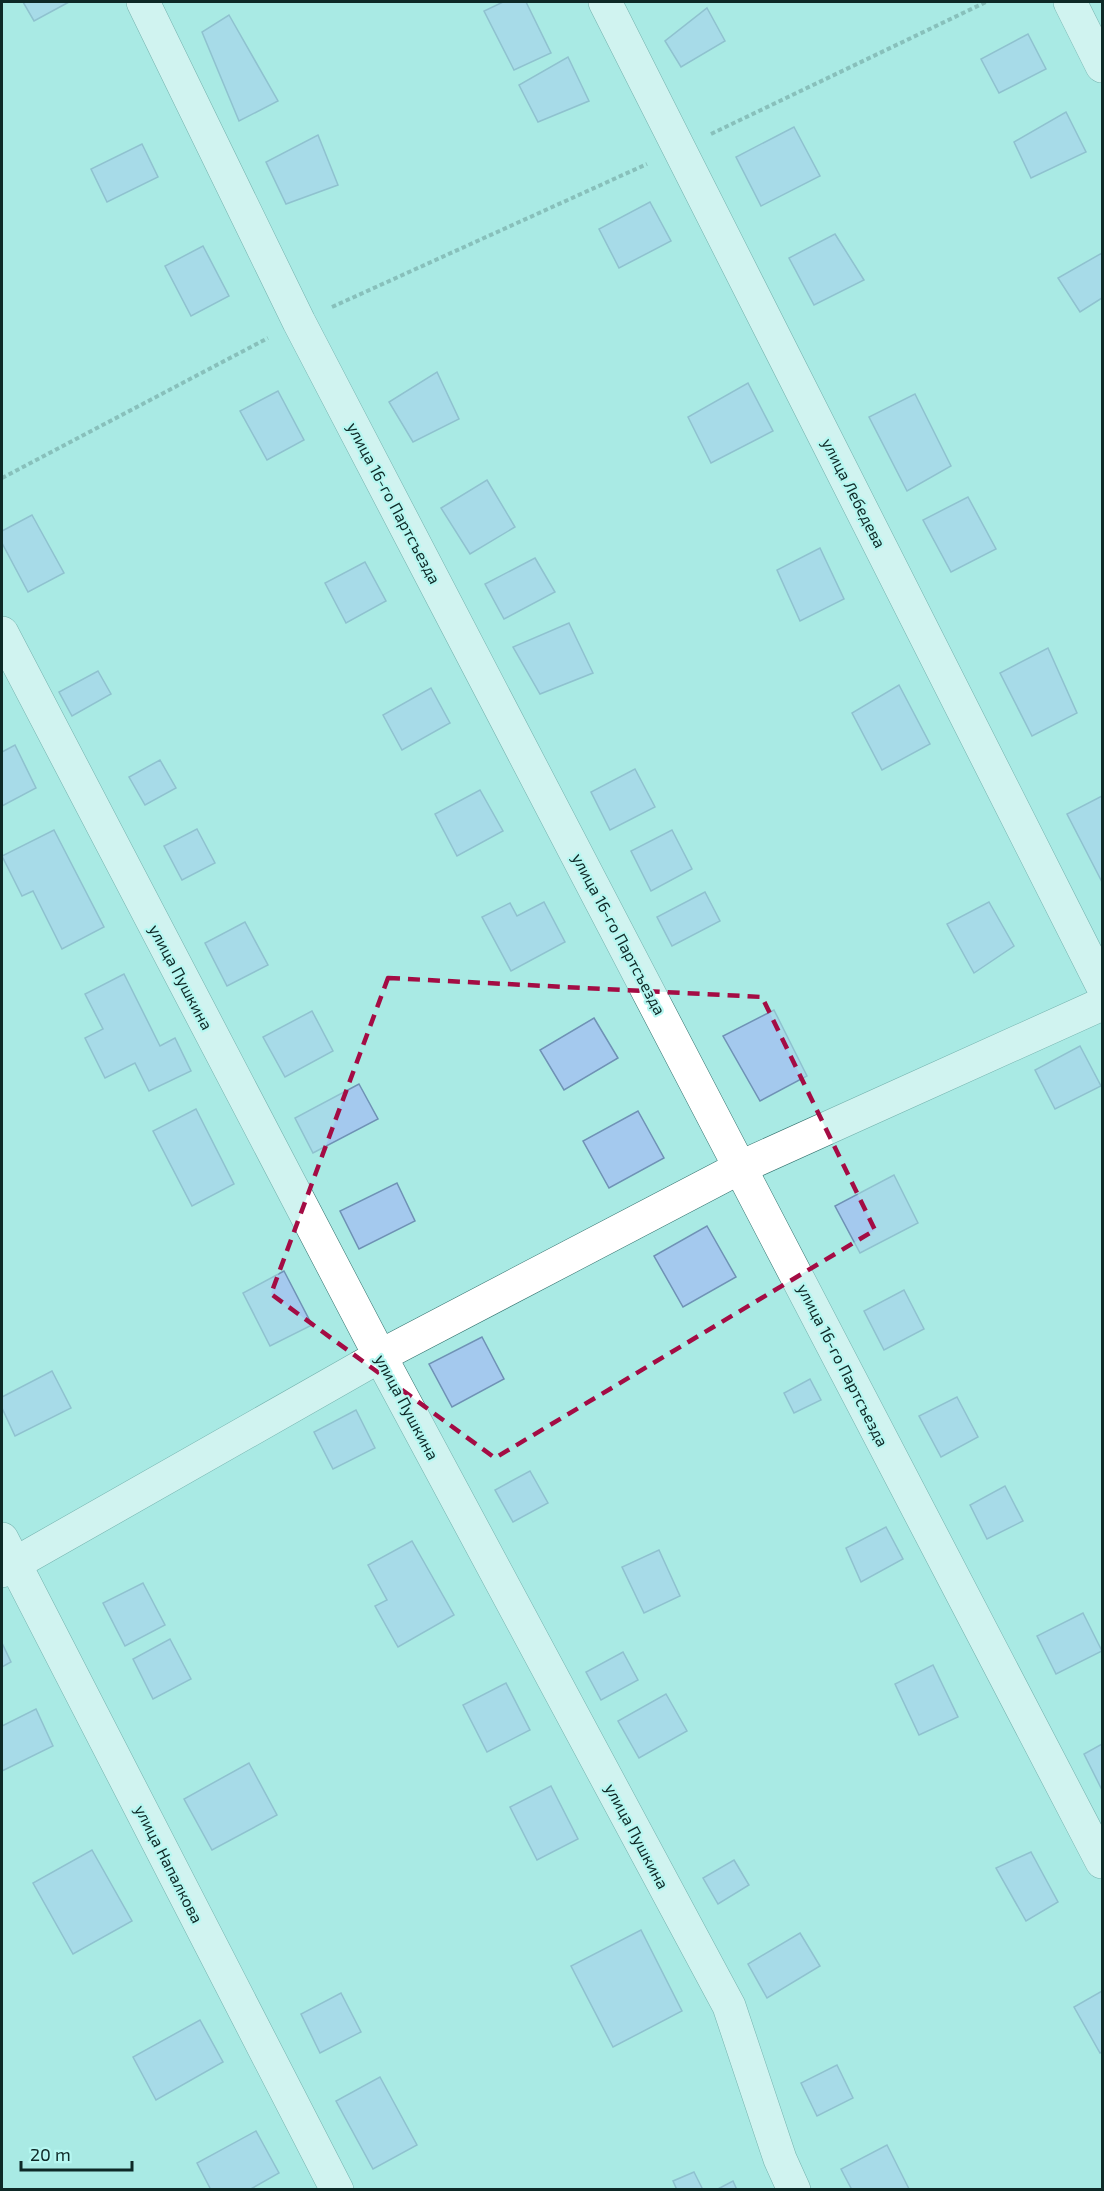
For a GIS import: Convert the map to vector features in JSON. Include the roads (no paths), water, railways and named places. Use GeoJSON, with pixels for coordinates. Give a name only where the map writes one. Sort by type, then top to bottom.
{"type":"FeatureCollection","features":[{"type":"Feature","properties":{"kind":"street","name":"улица 16-го Партсъезда"},"geometry":{"type":"LineString","coordinates":[[143,2],[299,322],[1102,1862]]}},
{"type":"Feature","properties":{"kind":"street","name":"улица Лебедева"},"geometry":{"type":"LineString","coordinates":[[605,2],[1102,985]]}},
{"type":"Feature","properties":{"kind":"street"},"geometry":{"type":"LineString","coordinates":[[1070,2],[1102,66]]}},
{"type":"Feature","properties":{"kind":"street","name":"улица Пушкина"},"geometry":{"type":"LineString","coordinates":[[2,633],[380,1356],[729,2006],[780,2159],[794,2190]]}},
{"type":"Feature","properties":{"kind":"street"},"geometry":{"type":"LineString","coordinates":[[6,1558],[380,1356],[741,1167],[1102,1004]]}},
{"type":"Feature","properties":{"kind":"street","name":"улица Напалкова"},"geometry":{"type":"LineString","coordinates":[[6,1558],[337,2190]]}}]}
